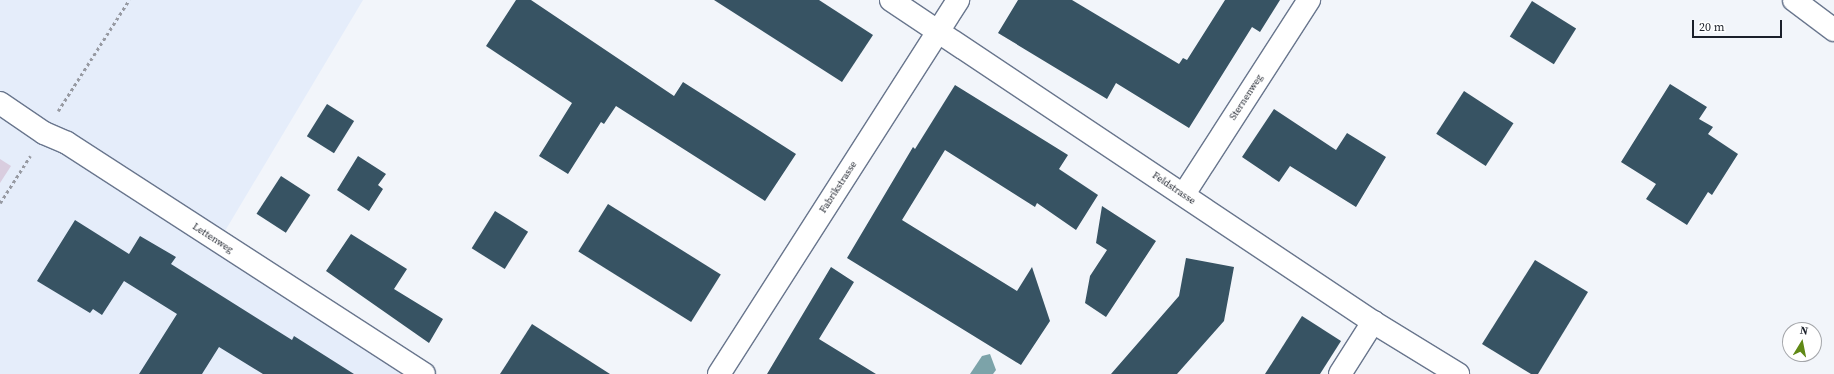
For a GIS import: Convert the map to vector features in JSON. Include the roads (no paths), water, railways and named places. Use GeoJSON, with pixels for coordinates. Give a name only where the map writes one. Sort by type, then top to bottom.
{"type":"FeatureCollection","features":[{"type":"Feature","properties":{"kind":"street","name":"Feldstrasse"},"geometry":{"type":"LineString","coordinates":[[891,0],[939,30],[1373,322],[1458,374]]}},
{"type":"Feature","properties":{"kind":"street","name":"Fabrikstrasse"},"geometry":{"type":"LineString","coordinates":[[719,374],[958,0]]}},
{"type":"Feature","properties":{"kind":"street","name":"Sternenweg"},"geometry":{"type":"LineString","coordinates":[[1184,194],[1308,0]]}},
{"type":"Feature","properties":{"kind":"street"},"geometry":{"type":"LineString","coordinates":[[1794,0],[1834,30]]}},
{"type":"Feature","properties":{"kind":"street","name":"Lettenweg"},"geometry":{"type":"LineString","coordinates":[[0,103],[44,133],[67,143],[424,374]]}},
{"type":"Feature","properties":{"kind":"street"},"geometry":{"type":"LineString","coordinates":[[1340,374],[1373,322]]}},
{"type":"Feature","properties":{"kind":"water"},"geometry":{"type":"Polygon","coordinates":[[[990,354],[996,370],[993,374],[970,374],[982,356],[990,354]]]}}]}
